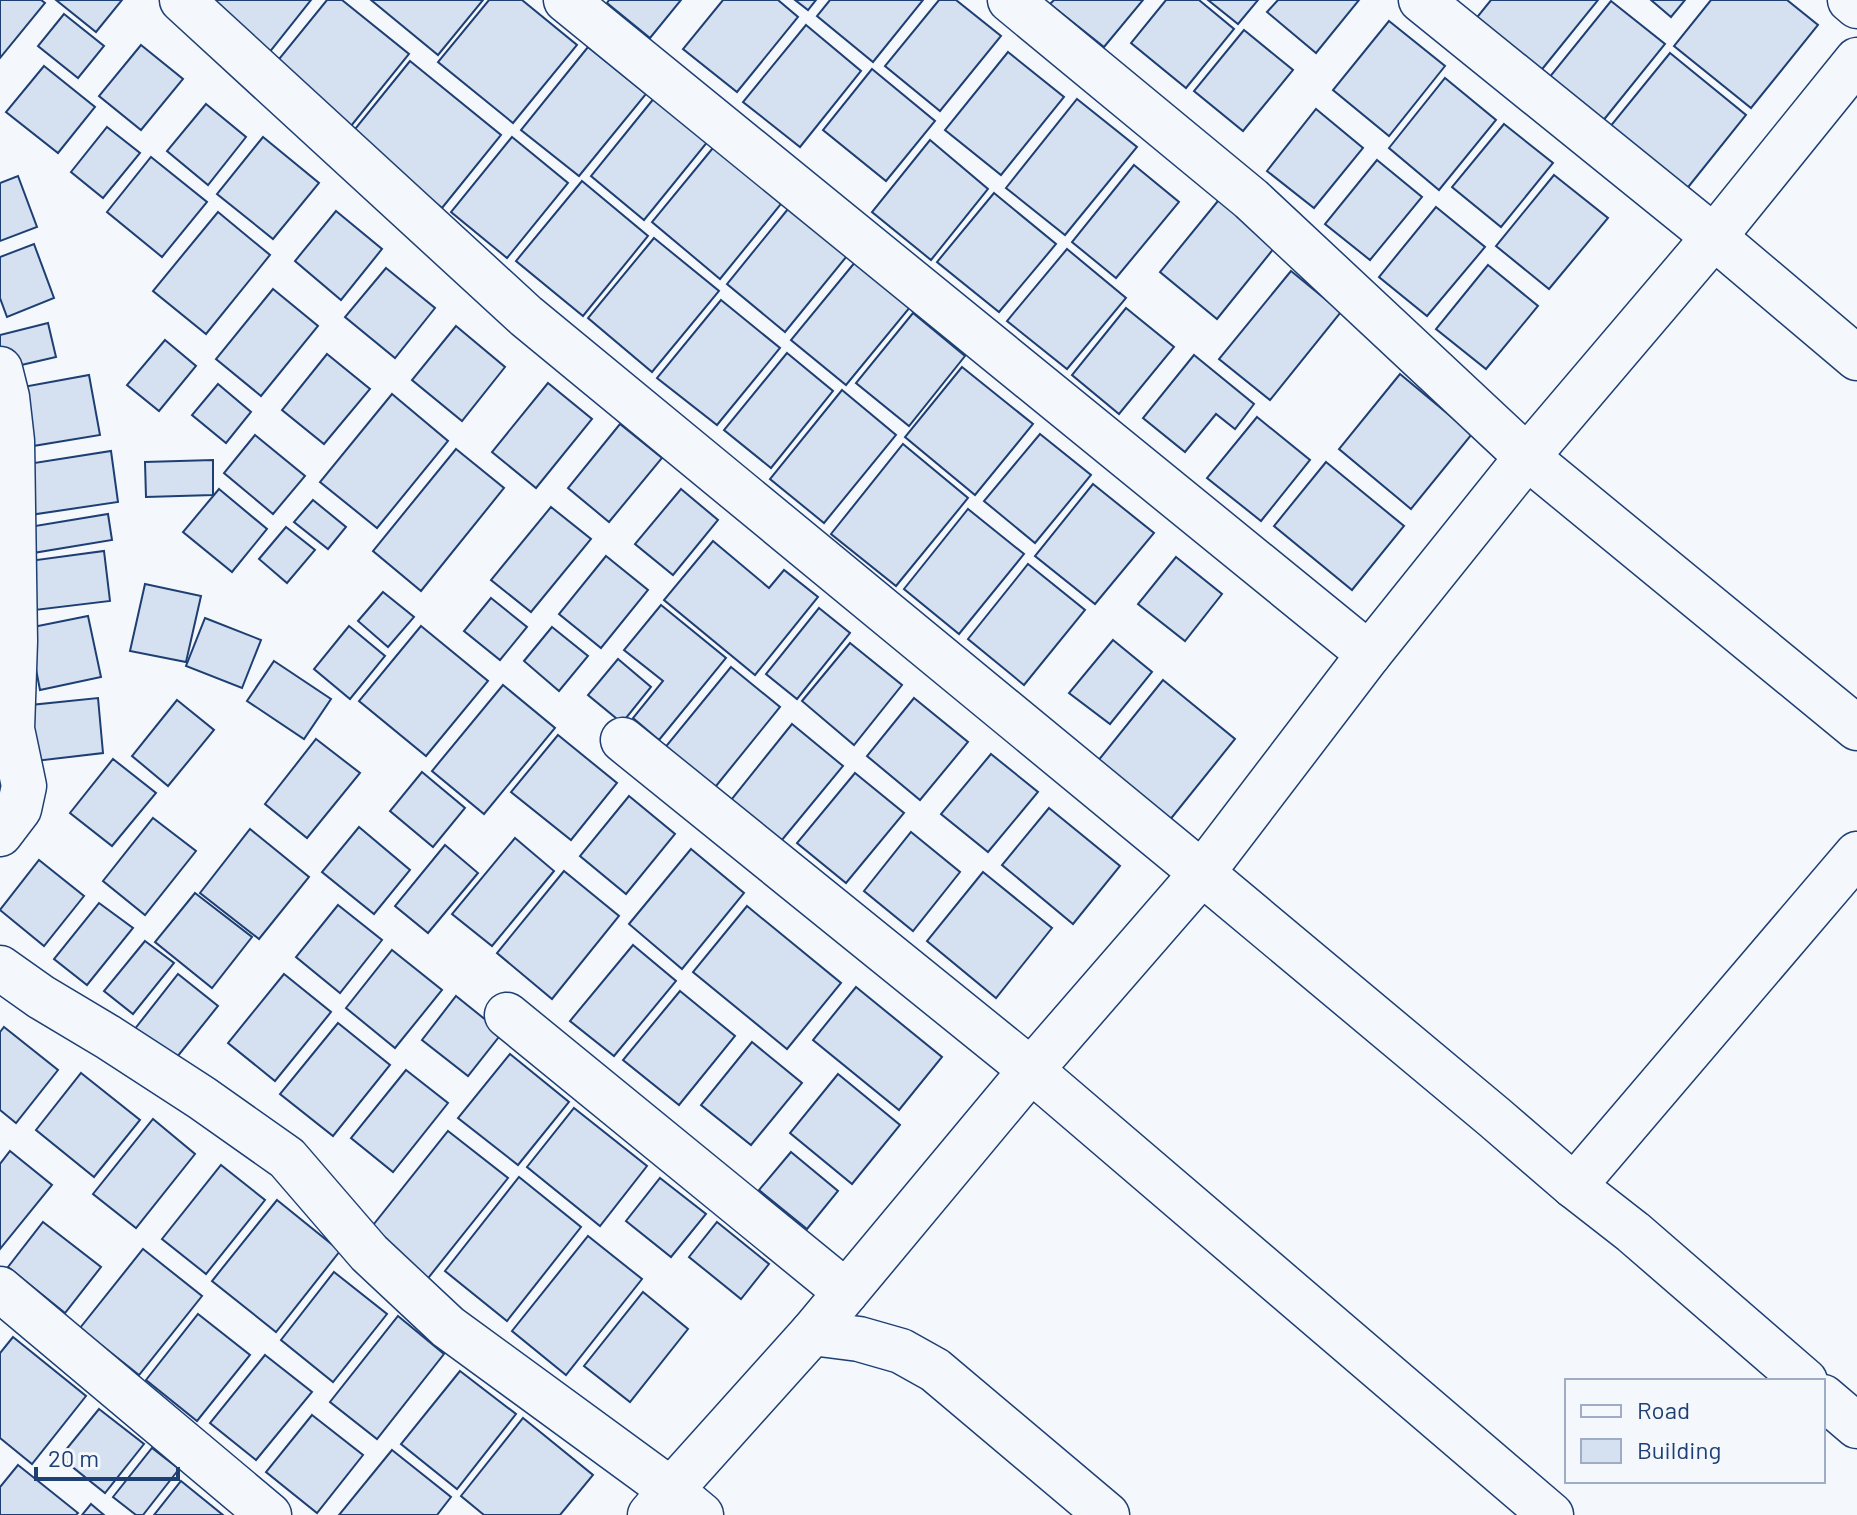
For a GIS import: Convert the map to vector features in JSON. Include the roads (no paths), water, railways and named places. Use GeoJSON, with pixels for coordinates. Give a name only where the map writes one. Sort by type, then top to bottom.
{"type":"FeatureCollection","features":[{"type":"Feature","properties":{"kind":"street"},"geometry":{"type":"LineString","coordinates":[[182,0],[526,316],[1202,873],[1574,1186],[1633,1232],[1803,1379]]}},
{"type":"Feature","properties":{"kind":"street"},"geometry":{"type":"LineString","coordinates":[[566,0],[1369,654]]}},
{"type":"Feature","properties":{"kind":"street"},"geometry":{"type":"LineString","coordinates":[[1010,0],[1251,199],[1527,457],[1857,728]]}},
{"type":"Feature","properties":{"kind":"street"},"geometry":{"type":"LineString","coordinates":[[1421,0],[1714,237],[1857,358]]}},
{"type":"Feature","properties":{"kind":"street"},"geometry":{"type":"LineString","coordinates":[[1850,0],[1857,6]]}},
{"type":"Feature","properties":{"kind":"street"},"geometry":{"type":"LineString","coordinates":[[0,968],[202,1098],[287,1158],[369,1253],[448,1327],[674,1507],[846,1292],[1031,1070],[1202,873],[1369,654],[1527,457],[1714,237],[1857,60]]}},
{"type":"Feature","properties":{"kind":"street"},"geometry":{"type":"LineString","coordinates":[[0,369],[12,441],[15,641],[6,727],[24,786],[19,809],[0,834]]}},
{"type":"Feature","properties":{"kind":"street"},"geometry":{"type":"LineString","coordinates":[[623,740],[1031,1070],[1551,1515]]}},
{"type":"Feature","properties":{"kind":"street"},"geometry":{"type":"LineString","coordinates":[[1574,1186],[1857,854]]}},
{"type":"Feature","properties":{"kind":"street"},"geometry":{"type":"LineString","coordinates":[[507,1015],[846,1292]]}},
{"type":"Feature","properties":{"kind":"street"},"geometry":{"type":"LineString","coordinates":[[0,1289],[269,1515]]}},
{"type":"Feature","properties":{"kind":"street"},"geometry":{"type":"LineString","coordinates":[[812,1333],[859,1339],[901,1351],[935,1370],[1107,1515]]}},
{"type":"Feature","properties":{"kind":"street"},"geometry":{"type":"LineString","coordinates":[[1825,1399],[1857,1426]]}}]}
